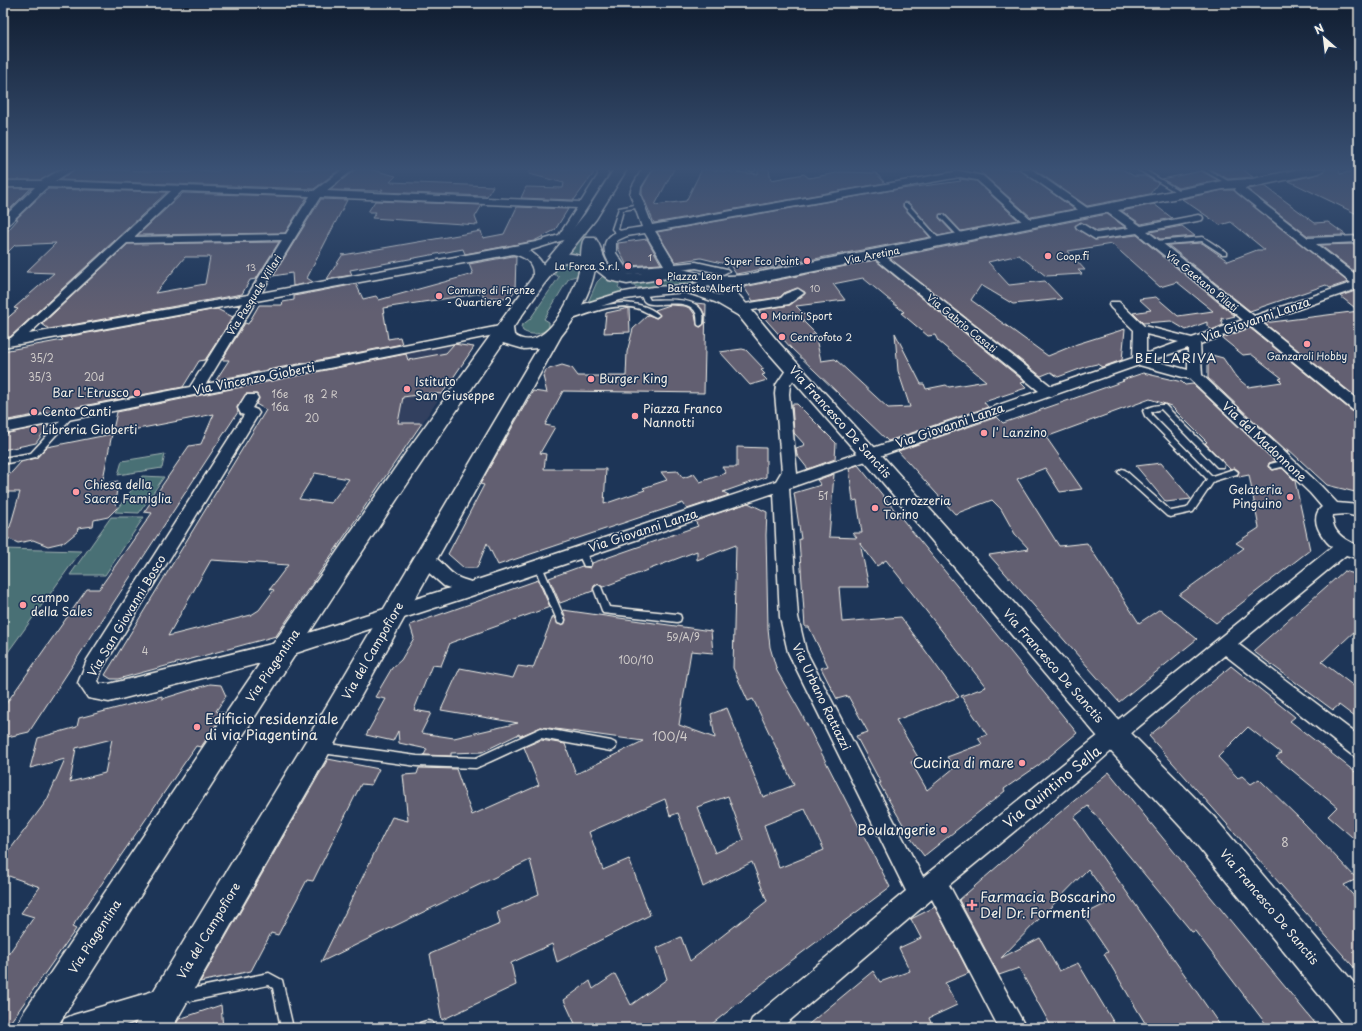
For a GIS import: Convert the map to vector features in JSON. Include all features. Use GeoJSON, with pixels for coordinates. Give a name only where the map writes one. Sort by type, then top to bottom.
{"type":"FeatureCollection","features":[{"type":"Feature","properties":{"kind":"street"},"geometry":{"type":"LineString","coordinates":[[9,342],[149,217]]}},
{"type":"Feature","properties":{"kind":"street","name":"Via Pasquale Villari"},"geometry":{"type":"LineString","coordinates":[[195,390],[302,217]]}},
{"type":"Feature","properties":{"kind":"street"},"geometry":{"type":"LineString","coordinates":[[562,238],[587,217]]}},
{"type":"Feature","properties":{"kind":"street"},"geometry":{"type":"LineString","coordinates":[[561,323],[584,283],[588,267],[585,236],[591,217]]}},
{"type":"Feature","properties":{"kind":"street"},"geometry":{"type":"LineString","coordinates":[[645,217],[650,229],[675,270]]}},
{"type":"Feature","properties":{"kind":"street"},"geometry":{"type":"LineString","coordinates":[[716,217],[625,233],[612,239],[609,245],[614,260],[622,271],[631,273],[675,270],[696,265],[723,271]]}},
{"type":"Feature","properties":{"kind":"street"},"geometry":{"type":"LineString","coordinates":[[1023,217],[1030,223]]}},
{"type":"Feature","properties":{"kind":"street","name":"Via Aretina"},"geometry":{"type":"LineString","coordinates":[[707,280],[745,280],[1061,217]]}},
{"type":"Feature","properties":{"kind":"street","name":"Via Gaetano Pilati"},"geometry":{"type":"LineString","coordinates":[[1121,217],[1139,230],[1359,408]]}},
{"type":"Feature","properties":{"kind":"street"},"geometry":{"type":"LineString","coordinates":[[1275,217],[1305,241],[1356,286]]}},
{"type":"Feature","properties":{"kind":"street"},"geometry":{"type":"LineString","coordinates":[[1081,226],[1095,236],[1139,230],[1198,218]]}},
{"type":"Feature","properties":{"kind":"street"},"geometry":{"type":"LineString","coordinates":[[9,342],[512,251],[562,238],[585,236]]}},
{"type":"Feature","properties":{"kind":"street"},"geometry":{"type":"LineString","coordinates":[[585,236],[554,261],[538,281],[505,329],[505,335],[508,339],[523,344],[540,342],[561,323],[609,298],[645,292],[700,287],[707,280]]}},
{"type":"Feature","properties":{"kind":"street"},"geometry":{"type":"LineString","coordinates":[[585,236],[602,268],[615,277],[633,278],[668,273],[675,270],[707,280],[729,293],[743,312]]}},
{"type":"Feature","properties":{"kind":"street"},"geometry":{"type":"LineString","coordinates":[[125,240],[290,237]]}},
{"type":"Feature","properties":{"kind":"street"},"geometry":{"type":"LineString","coordinates":[[1305,241],[1359,239]]}},
{"type":"Feature","properties":{"kind":"street"},"geometry":{"type":"LineString","coordinates":[[512,251],[528,254],[533,258],[539,271],[538,281]]}},
{"type":"Feature","properties":{"kind":"street","name":"Via Gabrio Casati"},"geometry":{"type":"LineString","coordinates":[[876,254],[1049,392]]}},
{"type":"Feature","properties":{"kind":"street"},"geometry":{"type":"LineString","coordinates":[[554,261],[573,257],[582,260],[588,267]]}},
{"type":"Feature","properties":{"kind":"street"},"geometry":{"type":"LineString","coordinates":[[633,278],[626,282],[628,288],[634,291],[645,292]]}},
{"type":"Feature","properties":{"kind":"street","name":"Via Giovanni Lanza"},"geometry":{"type":"LineString","coordinates":[[284,649],[538,566],[584,558],[781,485],[1251,321],[1356,286]]}},
{"type":"Feature","properties":{"kind":"street"},"geometry":{"type":"LineString","coordinates":[[686,289],[713,296],[743,312],[785,301],[789,297],[798,293]]}},
{"type":"Feature","properties":{"kind":"street"},"geometry":{"type":"LineString","coordinates":[[1115,305],[1140,330],[1194,342],[1195,376]]}},
{"type":"Feature","properties":{"kind":"street","name":"Via Francesco De Sanctis"},"geometry":{"type":"LineString","coordinates":[[743,312],[1114,735],[1203,828],[1359,1016]]}},
{"type":"Feature","properties":{"kind":"street","name":"Via del Campofiore"},"geometry":{"type":"LineString","coordinates":[[152,1028],[317,748],[561,323]]}},
{"type":"Feature","properties":{"kind":"street","name":"Via Vincenzo Gioberti"},"geometry":{"type":"LineString","coordinates":[[3,428],[505,329]]}},
{"type":"Feature","properties":{"kind":"street","name":"Via Piagentina"},"geometry":{"type":"LineString","coordinates":[[35,1028],[284,649],[487,352],[505,329]]}},
{"type":"Feature","properties":{"kind":"street"},"geometry":{"type":"LineString","coordinates":[[1139,361],[1140,330]]}},
{"type":"Feature","properties":{"kind":"street","name":"Via del Madonnone"},"geometry":{"type":"LineString","coordinates":[[1139,361],[1195,376],[1280,464],[1333,509]]}},
{"type":"Feature","properties":{"kind":"street"},"geometry":{"type":"LineString","coordinates":[[781,485],[789,476],[790,471],[782,394],[783,385],[793,370]]}},
{"type":"Feature","properties":{"kind":"street","name":"Via San Giovanni Bosco"},"geometry":{"type":"LineString","coordinates":[[252,405],[94,666],[88,683],[94,692],[109,692],[284,649]]}},
{"type":"Feature","properties":{"kind":"street","name":"Via Urbano Rattazzi"},"geometry":{"type":"LineString","coordinates":[[781,485],[789,617],[797,652],[928,888],[1013,1028]]}},
{"type":"Feature","properties":{"kind":"street"},"geometry":{"type":"LineString","coordinates":[[1333,509],[1344,508],[1359,511]]}},
{"type":"Feature","properties":{"kind":"street","name":"Via Quintino Sella"},"geometry":{"type":"LineString","coordinates":[[761,1028],[928,888],[1225,644],[1352,550],[1328,534],[1324,526],[1326,512],[1333,509]]}},
{"type":"Feature","properties":{"kind":"street"},"geometry":{"type":"LineString","coordinates":[[426,560],[450,581],[471,589]]}},
{"type":"Feature","properties":{"kind":"street"},"geometry":{"type":"LineString","coordinates":[[1225,644],[1359,748]]}},
{"type":"Feature","properties":{"kind":"street"},"geometry":{"type":"LineString","coordinates":[[73,1028],[168,1000]]}},
{"type":"Feature","properties":{"kind":"lane"},"geometry":{"type":"LineString","coordinates":[[618,217],[615,229],[618,232],[625,233]]}},
{"type":"Feature","properties":{"kind":"lane"},"geometry":{"type":"LineString","coordinates":[[916,217],[938,242]]}},
{"type":"Feature","properties":{"kind":"lane"},"geometry":{"type":"LineString","coordinates":[[943,217],[962,237]]}},
{"type":"Feature","properties":{"kind":"lane"},"geometry":{"type":"LineString","coordinates":[[1155,243],[1203,239],[1207,240],[1224,253]]}},
{"type":"Feature","properties":{"kind":"lane"},"geometry":{"type":"LineString","coordinates":[[645,292],[646,300],[649,302],[680,303],[693,307],[700,314],[700,324]]}},
{"type":"Feature","properties":{"kind":"lane"},"geometry":{"type":"LineString","coordinates":[[561,323],[590,310],[629,305],[645,307],[656,315]]}},
{"type":"Feature","properties":{"kind":"lane"},"geometry":{"type":"LineString","coordinates":[[1211,479],[1149,416],[1147,411],[1153,408],[1163,407],[1220,465]]}},
{"type":"Feature","properties":{"kind":"lane"},"geometry":{"type":"LineString","coordinates":[[3,461],[33,455],[70,415]]}},
{"type":"Feature","properties":{"kind":"lane"},"geometry":{"type":"LineString","coordinates":[[1122,472],[1170,514],[1190,510],[1211,479],[1234,472]]}},
{"type":"Feature","properties":{"kind":"lane"},"geometry":{"type":"LineString","coordinates":[[538,566],[561,620]]}},
{"type":"Feature","properties":{"kind":"lane"},"geometry":{"type":"LineString","coordinates":[[598,589],[606,610],[676,618]]}},
{"type":"Feature","properties":{"kind":"lane"},"geometry":{"type":"LineString","coordinates":[[317,748],[417,761],[476,763],[541,733],[611,746]]}},
{"type":"Feature","properties":{"kind":"lane"},"geometry":{"type":"LineString","coordinates":[[168,1000],[269,979],[278,984],[287,1028]]}},
{"type":"Feature","properties":{"kind":"shaded area","name":"Istituto San Giuseppe"},"geometry":{"type":"Polygon","coordinates":[[[453,344],[474,347],[412,438],[368,439],[368,361],[453,344]]]}},
{"type":"Feature","properties":{"kind":"green space"},"geometry":{"type":"Polygon","coordinates":[[[584,231],[587,233],[582,242],[582,255],[566,254],[584,231]]]}},
{"type":"Feature","properties":{"kind":"green space"},"geometry":{"type":"Polygon","coordinates":[[[572,260],[581,263],[580,275],[569,278],[544,319],[549,322],[549,327],[540,333],[526,333],[523,331],[521,326],[530,319],[559,277],[552,273],[556,264],[572,260]]]}},
{"type":"Feature","properties":{"kind":"green space"},"geometry":{"type":"Polygon","coordinates":[[[604,275],[621,281],[618,287],[624,292],[588,302],[597,282],[604,275]]]}},
{"type":"Feature","properties":{"kind":"green space"},"geometry":{"type":"Polygon","coordinates":[[[677,275],[695,281],[690,286],[658,288],[641,288],[631,284],[632,282],[677,275]]]}},
{"type":"Feature","properties":{"kind":"green space"},"geometry":{"type":"Polygon","coordinates":[[[165,454],[162,468],[118,475],[122,461],[165,454]]]}},
{"type":"Feature","properties":{"kind":"green space"},"geometry":{"type":"Polygon","coordinates":[[[142,476],[164,477],[139,513],[115,512],[142,476]]]}},
{"type":"Feature","properties":{"kind":"green space"},"geometry":{"type":"Polygon","coordinates":[[[111,517],[144,517],[105,575],[70,575],[111,517]]]}},
{"type":"Feature","properties":{"kind":"green space","name":"campo della Sales"},"geometry":{"type":"Polygon","coordinates":[[[3,549],[81,551],[3,659],[3,549]]]}},
{"type":"Feature","properties":{"kind":"building"},"geometry":{"type":"Polygon","coordinates":[[[18,217],[140,217],[10,337],[3,337],[3,322],[18,309],[14,308],[54,273],[26,272],[56,243],[15,245],[3,257],[3,236],[18,219],[16,219],[18,217]]]}},
{"type":"Feature","properties":{"kind":"building"},"geometry":{"type":"Polygon","coordinates":[[[157,217],[295,217],[285,233],[138,235],[157,217]]]}},
{"type":"Feature","properties":{"kind":"building"},"geometry":{"type":"Polygon","coordinates":[[[310,217],[338,217],[307,278],[313,282],[293,286],[292,273],[273,276],[310,217]]]}},
{"type":"Feature","properties":{"kind":"building"},"geometry":{"type":"Polygon","coordinates":[[[475,217],[478,225],[372,218],[475,217]]]}},
{"type":"Feature","properties":{"kind":"building"},"geometry":{"type":"Polygon","coordinates":[[[512,217],[563,217],[555,230],[534,241],[465,254],[463,249],[350,270],[352,275],[327,279],[343,254],[481,231],[483,238],[504,234],[512,217]]]}},
{"type":"Feature","properties":{"kind":"building"},"geometry":{"type":"Polygon","coordinates":[[[652,217],[688,217],[654,223],[652,217]]]}},
{"type":"Feature","properties":{"kind":"building"},"geometry":{"type":"Polygon","coordinates":[[[741,217],[912,217],[930,237],[736,274],[730,265],[701,258],[675,262],[657,232],[741,217]]]}},
{"type":"Feature","properties":{"kind":"building"},"geometry":{"type":"Polygon","coordinates":[[[921,217],[939,217],[953,233],[938,236],[921,217]]]}},
{"type":"Feature","properties":{"kind":"building"},"geometry":{"type":"Polygon","coordinates":[[[948,217],[1015,217],[1018,220],[961,231],[948,217]]]}},
{"type":"Feature","properties":{"kind":"building"},"geometry":{"type":"Polygon","coordinates":[[[1092,217],[1111,217],[1125,227],[1097,231],[1080,222],[1075,227],[1095,240],[1137,235],[1235,316],[1223,319],[1221,318],[1223,325],[1212,330],[1207,326],[1207,322],[1186,330],[1171,321],[1143,323],[1133,313],[1151,310],[1139,299],[1156,297],[1178,316],[1213,311],[1177,282],[1160,287],[1112,244],[1068,251],[1085,270],[1078,270],[1082,274],[1046,276],[1019,255],[988,262],[1009,285],[1045,281],[1062,299],[1013,304],[981,285],[971,300],[1048,356],[1077,344],[1125,329],[1122,360],[1102,367],[1097,364],[1088,366],[1058,377],[1051,372],[1041,376],[889,258],[1092,217]]]}},
{"type":"Feature","properties":{"kind":"building"},"geometry":{"type":"Polygon","coordinates":[[[1131,217],[1172,218],[1141,224],[1131,217]]]}},
{"type":"Feature","properties":{"kind":"building"},"geometry":{"type":"Polygon","coordinates":[[[1208,217],[1268,217],[1348,282],[1330,288],[1326,285],[1250,311],[1168,245],[1202,243],[1228,261],[1257,250],[1265,250],[1231,222],[1220,225],[1208,217]]]}},
{"type":"Feature","properties":{"kind":"building"},"geometry":{"type":"Polygon","coordinates":[[[1283,217],[1307,217],[1315,223],[1328,222],[1346,235],[1308,236],[1283,217]]]}},
{"type":"Feature","properties":{"kind":"building"},"geometry":{"type":"Polygon","coordinates":[[[1182,226],[1195,236],[1160,239],[1150,232],[1182,226]]]}},
{"type":"Feature","properties":{"kind":"building"},"geometry":{"type":"Polygon","coordinates":[[[647,239],[661,264],[627,266],[618,248],[618,243],[647,239]]]}},
{"type":"Feature","properties":{"kind":"building"},"geometry":{"type":"Polygon","coordinates":[[[279,242],[256,279],[250,280],[242,294],[49,329],[42,324],[128,244],[279,242]],[[185,257],[155,293],[205,284],[210,257],[185,257]]]}},
{"type":"Feature","properties":{"kind":"building"},"geometry":{"type":"Polygon","coordinates":[[[1358,244],[1359,275],[1320,245],[1358,244]]]}},
{"type":"Feature","properties":{"kind":"building"},"geometry":{"type":"Polygon","coordinates":[[[516,256],[515,291],[509,298],[483,297],[483,293],[383,308],[388,339],[400,337],[402,344],[216,380],[229,360],[222,360],[245,323],[248,324],[259,305],[282,305],[283,302],[294,300],[294,296],[356,284],[363,299],[376,296],[379,300],[473,274],[469,264],[516,256]]]}},
{"type":"Feature","properties":{"kind":"building"},"geometry":{"type":"Polygon","coordinates":[[[875,260],[1025,382],[1021,383],[1026,388],[984,402],[988,407],[888,441],[791,348],[760,313],[759,310],[790,305],[805,294],[805,292],[797,288],[784,293],[780,297],[753,301],[744,287],[875,260]],[[863,278],[833,284],[845,300],[796,306],[809,319],[803,321],[816,334],[809,336],[817,343],[821,361],[835,359],[888,408],[910,407],[898,371],[895,333],[921,384],[924,384],[926,389],[946,385],[949,387],[986,381],[938,341],[935,335],[928,336],[901,313],[904,312],[863,278]]]}},
{"type":"Feature","properties":{"kind":"building"},"geometry":{"type":"Polygon","coordinates":[[[1359,290],[1359,311],[1340,296],[1359,290]]]}},
{"type":"Feature","properties":{"kind":"building"},"geometry":{"type":"Polygon","coordinates":[[[695,303],[706,304],[704,393],[563,391],[545,425],[555,427],[540,453],[546,454],[544,469],[606,469],[604,504],[645,490],[643,488],[667,480],[661,472],[678,471],[683,478],[694,474],[700,482],[726,473],[722,467],[737,467],[737,447],[766,448],[766,477],[723,492],[729,495],[687,509],[683,503],[498,565],[487,543],[477,568],[464,568],[448,554],[484,485],[480,484],[533,391],[547,393],[543,376],[546,370],[562,365],[572,368],[578,376],[626,376],[627,352],[633,329],[648,315],[657,318],[660,315],[655,310],[670,305],[685,306],[691,309],[695,315],[697,325],[701,327],[704,324],[705,315],[701,308],[695,303]]]}},
{"type":"Feature","properties":{"kind":"building"},"geometry":{"type":"Polygon","coordinates":[[[629,308],[630,332],[604,333],[606,313],[629,308]]]}},
{"type":"Feature","properties":{"kind":"building"},"geometry":{"type":"Polygon","coordinates":[[[217,309],[233,317],[205,360],[199,361],[183,387],[3,421],[3,351],[63,340],[61,338],[217,309]]]}},
{"type":"Feature","properties":{"kind":"building"},"geometry":{"type":"Polygon","coordinates":[[[1359,311],[1359,399],[1264,323],[1359,311]]]}},
{"type":"Feature","properties":{"kind":"building"},"geometry":{"type":"Polygon","coordinates":[[[1250,328],[1353,412],[1359,414],[1359,493],[1327,485],[1287,448],[1288,453],[1208,378],[1208,354],[1223,358],[1236,377],[1248,387],[1282,382],[1279,379],[1282,378],[1251,354],[1243,355],[1222,338],[1250,328]]]}},
{"type":"Feature","properties":{"kind":"building"},"geometry":{"type":"Polygon","coordinates":[[[454,344],[474,347],[442,394],[430,393],[403,397],[398,423],[422,423],[276,636],[118,679],[111,679],[105,675],[266,410],[256,404],[259,399],[257,394],[246,394],[237,407],[238,412],[29,732],[3,738],[3,708],[87,589],[99,589],[152,513],[144,512],[189,446],[201,444],[214,414],[112,434],[117,412],[406,354],[408,360],[446,353],[454,344]],[[315,473],[299,499],[331,503],[349,479],[315,473]],[[211,560],[168,636],[251,615],[259,610],[274,590],[270,589],[288,565],[211,560]]]}},
{"type":"Feature","properties":{"kind":"building"},"geometry":{"type":"Polygon","coordinates":[[[742,349],[746,350],[764,369],[761,370],[765,374],[762,375],[767,380],[750,385],[720,352],[742,349]]]}},
{"type":"Feature","properties":{"kind":"building"},"geometry":{"type":"Polygon","coordinates":[[[1143,373],[1182,382],[1185,385],[1193,384],[1275,461],[1269,463],[1268,467],[1273,470],[1282,468],[1295,481],[1310,550],[1216,623],[1179,595],[1244,548],[1236,543],[1259,528],[1249,475],[1239,477],[1237,475],[1239,471],[1235,468],[1230,469],[1205,443],[1207,442],[1171,406],[1150,399],[1046,437],[1082,489],[1060,492],[1045,468],[1017,479],[1059,546],[1087,543],[1139,623],[1160,609],[1197,639],[1119,702],[989,555],[1029,549],[1015,534],[1001,509],[992,500],[955,514],[898,451],[997,417],[1003,423],[1143,373]]]}},
{"type":"Feature","properties":{"kind":"building"},"geometry":{"type":"Polygon","coordinates":[[[792,404],[797,404],[836,443],[835,459],[808,469],[797,455],[796,448],[805,445],[794,433],[792,404]]]}},
{"type":"Feature","properties":{"kind":"building"},"geometry":{"type":"Polygon","coordinates":[[[49,425],[36,443],[3,450],[3,434],[49,425]]]}},
{"type":"Feature","properties":{"kind":"building","name":"Chiesa della Sacra Famiglia"},"geometry":{"type":"Polygon","coordinates":[[[112,434],[102,484],[118,481],[115,504],[118,507],[108,517],[94,520],[93,526],[78,528],[77,532],[65,542],[48,546],[33,540],[18,543],[3,536],[3,532],[10,527],[20,492],[3,492],[3,482],[21,462],[36,458],[47,447],[112,434]]]}},
{"type":"Feature","properties":{"kind":"building"},"geometry":{"type":"Polygon","coordinates":[[[1161,463],[1191,499],[1166,502],[1136,466],[1161,463]]]}},
{"type":"Feature","properties":{"kind":"building"},"geometry":{"type":"Polygon","coordinates":[[[858,465],[1077,733],[1039,765],[1004,789],[1005,791],[924,856],[912,840],[879,783],[881,783],[856,736],[868,732],[848,696],[837,699],[821,668],[828,666],[809,627],[805,627],[799,539],[801,539],[794,493],[821,485],[817,480],[834,474],[829,537],[857,538],[853,533],[862,533],[857,500],[853,501],[849,468],[858,465]],[[860,543],[869,587],[839,587],[842,622],[901,617],[959,697],[896,720],[919,759],[911,762],[927,790],[954,768],[947,757],[982,744],[978,738],[987,735],[961,696],[986,687],[886,560],[877,566],[860,543]]]}},
{"type":"Feature","properties":{"kind":"building"},"geometry":{"type":"Polygon","coordinates":[[[748,503],[767,512],[768,628],[770,647],[777,671],[801,713],[890,887],[791,961],[707,1028],[577,1028],[564,1000],[590,981],[593,989],[615,974],[631,1005],[667,979],[657,948],[681,937],[690,961],[767,901],[752,862],[703,887],[678,813],[670,816],[665,799],[589,832],[603,870],[629,859],[650,915],[557,962],[552,944],[511,963],[516,985],[442,1020],[430,954],[500,924],[497,912],[539,894],[530,860],[321,962],[392,817],[408,821],[403,775],[417,774],[419,768],[456,769],[472,815],[539,785],[524,747],[541,740],[565,744],[576,774],[643,741],[541,727],[520,736],[519,734],[482,752],[451,753],[451,756],[424,755],[427,749],[399,743],[398,731],[393,741],[366,735],[386,699],[375,697],[392,668],[401,660],[414,638],[410,625],[538,580],[550,607],[450,643],[441,666],[432,665],[414,710],[431,713],[421,733],[454,738],[518,723],[441,710],[460,668],[513,678],[518,666],[533,668],[553,616],[558,624],[561,625],[565,623],[566,619],[563,610],[711,631],[713,653],[691,651],[679,725],[715,738],[711,714],[727,708],[763,797],[794,785],[753,699],[748,701],[733,668],[736,545],[697,560],[697,551],[603,587],[597,584],[594,586],[593,591],[560,603],[549,578],[582,566],[590,568],[592,563],[698,526],[695,521],[748,503]],[[728,796],[697,807],[715,853],[744,840],[728,796]],[[805,809],[764,825],[779,868],[824,850],[805,809]]]}},
{"type":"Feature","properties":{"kind":"building"},"geometry":{"type":"Polygon","coordinates":[[[1344,571],[1359,575],[1359,627],[1322,662],[1359,690],[1359,720],[1339,705],[1333,710],[1253,651],[1344,571]]]}},
{"type":"Feature","properties":{"kind":"building"},"geometry":{"type":"Polygon","coordinates":[[[1231,666],[1295,717],[1290,721],[1359,775],[1359,843],[1328,816],[1337,807],[1276,757],[1281,753],[1248,727],[1218,757],[1238,778],[1242,776],[1251,784],[1259,779],[1304,823],[1357,879],[1344,885],[1359,902],[1359,973],[1149,736],[1231,666]]]}},
{"type":"Feature","properties":{"kind":"building"},"geometry":{"type":"Polygon","coordinates":[[[210,684],[221,685],[226,696],[216,711],[224,713],[201,747],[196,746],[72,927],[76,929],[6,1028],[3,1028],[3,962],[34,917],[21,913],[40,887],[3,874],[3,859],[47,800],[65,759],[30,768],[38,738],[77,727],[79,718],[162,696],[162,699],[210,684]],[[112,739],[76,748],[70,782],[105,773],[112,739]]]}},
{"type":"Feature","properties":{"kind":"building"},"geometry":{"type":"Polygon","coordinates":[[[328,759],[379,769],[371,785],[361,784],[313,881],[307,880],[278,935],[271,933],[251,971],[200,982],[328,759]]]}},
{"type":"Feature","properties":{"kind":"building"},"geometry":{"type":"Polygon","coordinates":[[[1109,772],[1319,1028],[1269,1028],[1195,931],[1192,932],[1088,806],[1074,817],[1222,1028],[1148,1028],[1104,954],[1108,952],[1083,915],[1111,901],[1088,869],[1001,958],[1040,938],[1059,971],[1078,963],[1117,1028],[1052,1028],[1019,968],[999,975],[959,900],[1046,824],[1109,772]]]}},
{"type":"Feature","properties":{"kind":"building"},"geometry":{"type":"Polygon","coordinates":[[[935,907],[969,973],[945,983],[957,1005],[929,1018],[933,1028],[804,1028],[873,971],[880,982],[910,971],[899,948],[921,938],[911,919],[935,907]]]}},
{"type":"Feature","properties":{"kind":"building"},"geometry":{"type":"Polygon","coordinates":[[[221,1005],[223,1028],[174,1028],[179,1019],[221,1005]]]}},
{"type":"Feature","properties":{"kind":"place","name":"Coop.fi"},"geometry":{"type":"Point","coordinates":[1048,256]}},
{"type":"Feature","properties":{"kind":"place","name":"Super Eco Point"},"geometry":{"type":"Point","coordinates":[807,261]}},
{"type":"Feature","properties":{"kind":"place","name":"La Forca S.r.l."},"geometry":{"type":"Point","coordinates":[628,266]}},
{"type":"Feature","properties":{"kind":"place","name":"Piazza Leon Battista Alberti"},"geometry":{"type":"Point","coordinates":[659,282]}},
{"type":"Feature","properties":{"kind":"place","name":"Comune di Firenze - Quartiere 2"},"geometry":{"type":"Point","coordinates":[439,296]}},
{"type":"Feature","properties":{"kind":"place","name":"Morini Sport"},"geometry":{"type":"Point","coordinates":[764,316]}},
{"type":"Feature","properties":{"kind":"place","name":"Centrofoto 2"},"geometry":{"type":"Point","coordinates":[782,337]}},
{"type":"Feature","properties":{"kind":"place","name":"Ganzaroli Hobby"},"geometry":{"type":"Point","coordinates":[1307,344]}},
{"type":"Feature","properties":{"kind":"place","name":"Burger King"},"geometry":{"type":"Point","coordinates":[591,379]}},
{"type":"Feature","properties":{"kind":"place","name":"Istituto San Giuseppe"},"geometry":{"type":"Point","coordinates":[407,389]}},
{"type":"Feature","properties":{"kind":"place","name":"Bar L'Etrusco"},"geometry":{"type":"Point","coordinates":[137,393]}},
{"type":"Feature","properties":{"kind":"place","name":"Cento Canti"},"geometry":{"type":"Point","coordinates":[34,412]}},
{"type":"Feature","properties":{"kind":"place","name":"Piazza Franco Nannotti"},"geometry":{"type":"Point","coordinates":[635,416]}},
{"type":"Feature","properties":{"kind":"place","name":"Libreria Gioberti"},"geometry":{"type":"Point","coordinates":[34,430]}},
{"type":"Feature","properties":{"kind":"place","name":"I' Lanzino"},"geometry":{"type":"Point","coordinates":[984,433]}},
{"type":"Feature","properties":{"kind":"place","name":"Chiesa della Sacra Famiglia"},"geometry":{"type":"Point","coordinates":[76,492]}},
{"type":"Feature","properties":{"kind":"place","name":"Gelateria Pinguino"},"geometry":{"type":"Point","coordinates":[1290,497]}},
{"type":"Feature","properties":{"kind":"place","name":"Carrozzeria Torino"},"geometry":{"type":"Point","coordinates":[875,508]}},
{"type":"Feature","properties":{"kind":"place","name":"campo della Sales"},"geometry":{"type":"Point","coordinates":[23,605]}},
{"type":"Feature","properties":{"kind":"place","name":"Edificio residenziale di via Piagentina"},"geometry":{"type":"Point","coordinates":[197,727]}},
{"type":"Feature","properties":{"kind":"place","name":"Cucina di mare"},"geometry":{"type":"Point","coordinates":[1022,763]}},
{"type":"Feature","properties":{"kind":"place","name":"Boulangerie"},"geometry":{"type":"Point","coordinates":[944,830]}},
{"type":"Feature","properties":{"kind":"place","name":"Farmacia Boscarino Del Dr. Formenti"},"geometry":{"type":"Point","coordinates":[972,905]}},
{"type":"Feature","properties":{"kind":"district","name":"BELLARIVA"},"geometry":{"type":"Point","coordinates":[1176,358]}}]}
